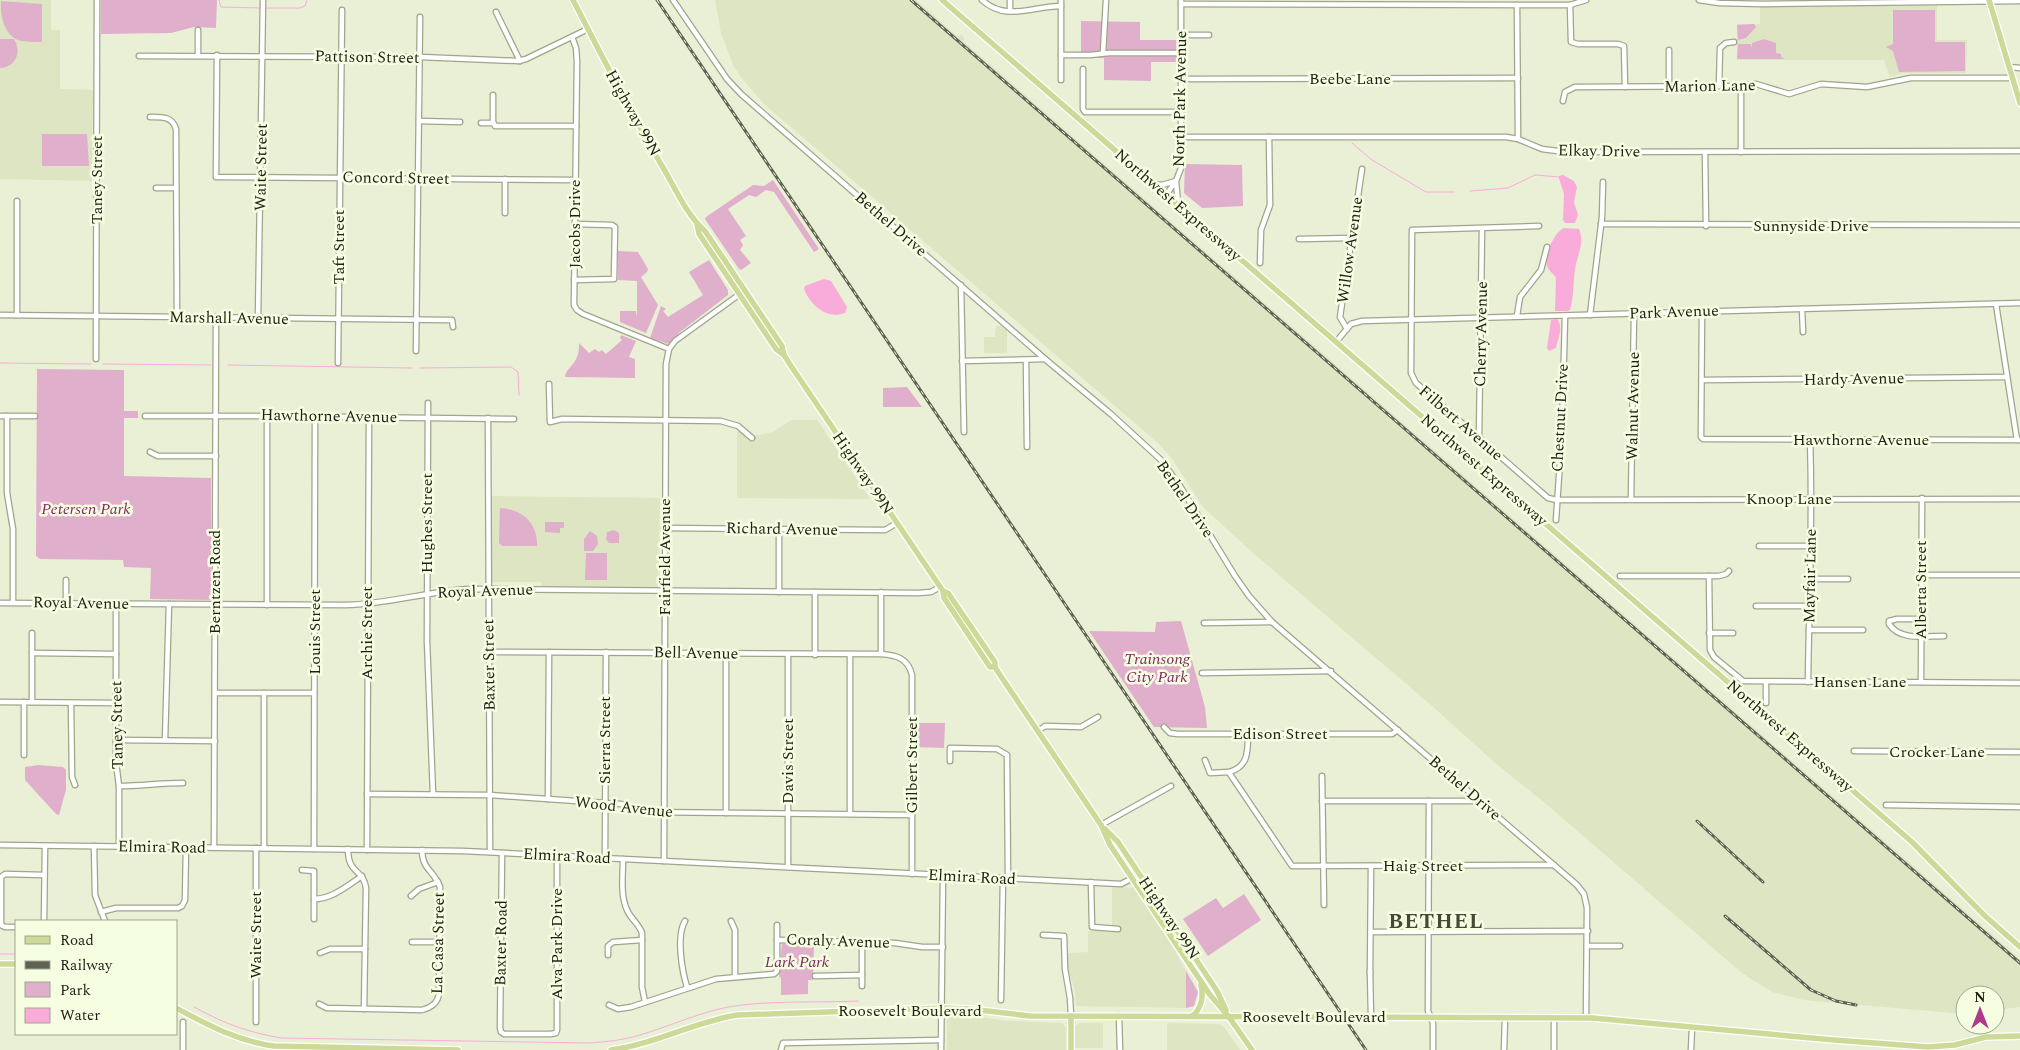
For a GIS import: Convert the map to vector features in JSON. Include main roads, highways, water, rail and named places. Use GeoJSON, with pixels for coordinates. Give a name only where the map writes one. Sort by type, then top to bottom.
{"type":"FeatureCollection","features":[{"type":"Feature","properties":{"kind":"main road","name":"Highway 99N"},"geometry":{"type":"LineString","coordinates":[[573,0],[641,130],[697,224],[705,231],[776,348],[784,355],[942,589],[944,598],[990,667],[995,667],[1038,731],[1101,825],[1110,845],[1210,995],[1229,1017],[1252,1050]]}},
{"type":"Feature","properties":{"kind":"main road","name":"Northwest Expressway"},"geometry":{"type":"LineString","coordinates":[[942,0],[1912,842],[1985,916],[2020,947]]}},
{"type":"Feature","properties":{"kind":"main road"},"geometry":{"type":"LineString","coordinates":[[1989,0],[2020,103]]}},
{"type":"Feature","properties":{"kind":"main road","name":"Highway 99N"},"geometry":{"type":"LineString","coordinates":[[1101,825],[1118,842],[1217,991],[1229,1017]]}},
{"type":"Feature","properties":{"kind":"main road"},"geometry":{"type":"LineString","coordinates":[[0,964],[15,964]]}},
{"type":"Feature","properties":{"kind":"main road"},"geometry":{"type":"LineString","coordinates":[[1191,1017],[1198,1010],[1202,996],[1200,980]]}},
{"type":"Feature","properties":{"kind":"main road","name":"Roosevelt Boulevard"},"geometry":{"type":"LineString","coordinates":[[611,1050],[646,1043],[704,1022],[737,1015],[942,1008],[985,1010],[1019,1015],[1071,1016],[1586,1018],[1914,1048],[1941,1047],[1986,1036],[2020,1036]]}},
{"type":"Feature","properties":{"kind":"main road"},"geometry":{"type":"LineString","coordinates":[[178,1009],[215,1029],[256,1047],[458,1050]]}},
{"type":"Feature","properties":{"kind":"main road"},"geometry":{"type":"LineString","coordinates":[[1071,1016],[1071,1050]]}},
{"type":"Feature","properties":{"kind":"water"},"geometry":{"type":"Polygon","coordinates":[[[1563,175],[1574,181],[1577,187],[1574,202],[1578,215],[1575,223],[1565,223],[1563,220],[1564,194],[1559,176],[1563,175]]]}},
{"type":"Feature","properties":{"kind":"water"},"geometry":{"type":"Polygon","coordinates":[[[1564,228],[1579,229],[1581,244],[1575,269],[1570,310],[1555,311],[1556,278],[1548,268],[1547,259],[1553,240],[1560,230],[1564,228]]]}},
{"type":"Feature","properties":{"kind":"water"},"geometry":{"type":"Polygon","coordinates":[[[824,279],[831,281],[847,307],[845,313],[838,315],[826,313],[810,300],[804,289],[805,286],[824,279]]]}},
{"type":"Feature","properties":{"kind":"water"},"geometry":{"type":"Polygon","coordinates":[[[1557,319],[1560,326],[1559,337],[1556,348],[1549,351],[1547,348],[1551,320],[1557,319]]]}},
{"type":"Feature","properties":{"kind":"waterway"},"geometry":{"type":"LineString","coordinates":[[219,0],[221,7],[260,8]]}},
{"type":"Feature","properties":{"kind":"waterway"},"geometry":{"type":"LineString","coordinates":[[264,8],[300,8],[305,6],[307,0]]}},
{"type":"Feature","properties":{"kind":"waterway"},"geometry":{"type":"LineString","coordinates":[[1352,143],[1372,160],[1426,192],[1454,192]]}},
{"type":"Feature","properties":{"kind":"waterway"},"geometry":{"type":"LineString","coordinates":[[1470,191],[1508,188],[1535,175],[1559,177]]}},
{"type":"Feature","properties":{"kind":"waterway"},"geometry":{"type":"LineString","coordinates":[[0,363],[91,364]]}},
{"type":"Feature","properties":{"kind":"waterway"},"geometry":{"type":"LineString","coordinates":[[103,364],[211,365]]}},
{"type":"Feature","properties":{"kind":"waterway"},"geometry":{"type":"LineString","coordinates":[[228,365],[412,368]]}},
{"type":"Feature","properties":{"kind":"waterway"},"geometry":{"type":"LineString","coordinates":[[420,368],[511,367],[518,372],[519,395]]}},
{"type":"Feature","properties":{"kind":"waterway"},"geometry":{"type":"LineString","coordinates":[[0,954],[15,954]]}},
{"type":"Feature","properties":{"kind":"waterway"},"geometry":{"type":"LineString","coordinates":[[194,1007],[236,1027],[282,1038],[588,1043],[634,1037],[728,1007],[776,1003],[858,1001]]}},
{"type":"Feature","properties":{"kind":"railway"},"geometry":{"type":"LineString","coordinates":[[657,0],[1366,1050]]}},
{"type":"Feature","properties":{"kind":"railway"},"geometry":{"type":"LineString","coordinates":[[911,0],[2020,963]]}},
{"type":"Feature","properties":{"kind":"railway"},"geometry":{"type":"LineString","coordinates":[[1697,821],[1763,882]]}},
{"type":"Feature","properties":{"kind":"railway"},"geometry":{"type":"LineString","coordinates":[[1725,916],[1811,990],[1836,1001],[1856,1005]]}},
{"type":"Feature","properties":{"kind":"district","name":"BETHEL"},"geometry":{"type":"Point","coordinates":[1436,922]}},
{"type":"Feature","properties":{"kind":"park label","name":"Petersen Park"},"geometry":{"type":"Point","coordinates":[86,509]}},
{"type":"Feature","properties":{"kind":"park label","name":"Trainsong City Park"},"geometry":{"type":"Point","coordinates":[1157,668]}},
{"type":"Feature","properties":{"kind":"park label","name":"Lark Park"},"geometry":{"type":"Point","coordinates":[797,962]}}]}
